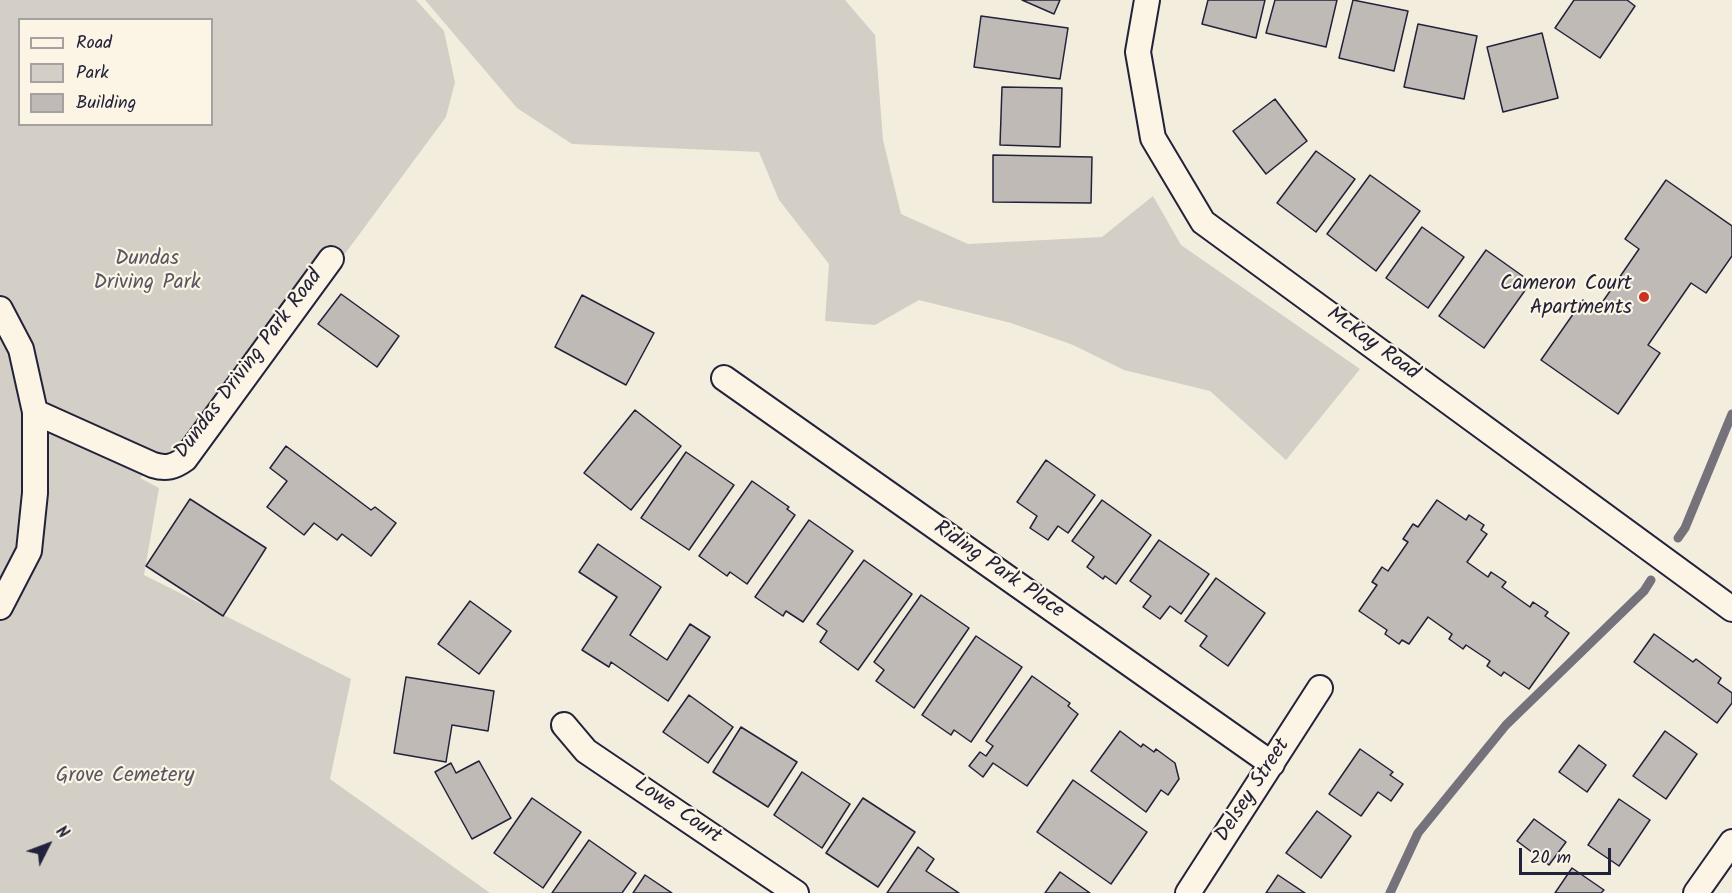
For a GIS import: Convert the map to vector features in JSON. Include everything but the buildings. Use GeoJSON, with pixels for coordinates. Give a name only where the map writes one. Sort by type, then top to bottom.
{"type":"FeatureCollection","features":[{"type":"Feature","properties":{"kind":"street","name":"McKay Road"},"geometry":{"type":"LineString","coordinates":[[1147,0],[1138,52],[1153,138],[1203,222],[1732,609]]}},
{"type":"Feature","properties":{"kind":"street","name":"Dundas Driving Park Road"},"geometry":{"type":"LineString","coordinates":[[35,412],[153,465],[171,468],[179,464],[185,459],[331,258]]}},
{"type":"Feature","properties":{"kind":"street"},"geometry":{"type":"LineString","coordinates":[[0,309],[21,349],[35,412],[34,493],[29,551],[0,607]]}},
{"type":"Feature","properties":{"kind":"street","name":"Riding Park Place"},"geometry":{"type":"LineString","coordinates":[[724,378],[1272,764]]}},
{"type":"Feature","properties":{"kind":"street","name":"Delsey Street"},"geometry":{"type":"LineString","coordinates":[[1188,893],[1320,688]]}},
{"type":"Feature","properties":{"kind":"street","name":"Lowe Court"},"geometry":{"type":"LineString","coordinates":[[564,725],[586,750],[796,893]]}},
{"type":"Feature","properties":{"kind":"street"},"geometry":{"type":"LineString","coordinates":[[1696,893],[1732,842]]}},
{"type":"Feature","properties":{"kind":"green space","name":"Dundas Driving Park"},"geometry":{"type":"Polygon","coordinates":[[[0,0],[416,0],[444,31],[455,82],[446,117],[191,462],[151,468],[140,478],[159,488],[144,575],[351,679],[330,779],[490,893],[0,893],[0,0]]]}},
{"type":"Feature","properties":{"kind":"green space"},"geometry":{"type":"Polygon","coordinates":[[[425,0],[845,0],[875,35],[883,140],[901,214],[968,244],[1102,237],[1153,196],[1181,245],[1360,369],[1286,460],[1210,391],[1124,370],[1073,345],[1011,323],[919,300],[875,325],[825,321],[829,264],[779,200],[759,152],[572,144],[517,108],[425,0]]]}},
{"type":"Feature","properties":{"kind":"waterway"},"geometry":{"type":"LineString","coordinates":[[1678,538],[1685,528],[1732,414]]}},
{"type":"Feature","properties":{"kind":"waterway"},"geometry":{"type":"LineString","coordinates":[[1390,893],[1418,833],[1506,725],[1644,591],[1651,580]]}},
{"type":"Feature","properties":{"kind":"place","name":"Cameron Court Apartments"},"geometry":{"type":"Point","coordinates":[1644,297]}},
{"type":"Feature","properties":{"kind":"park label","name":"Grove Cemetery"},"geometry":{"type":"Point","coordinates":[125,777]}}]}
